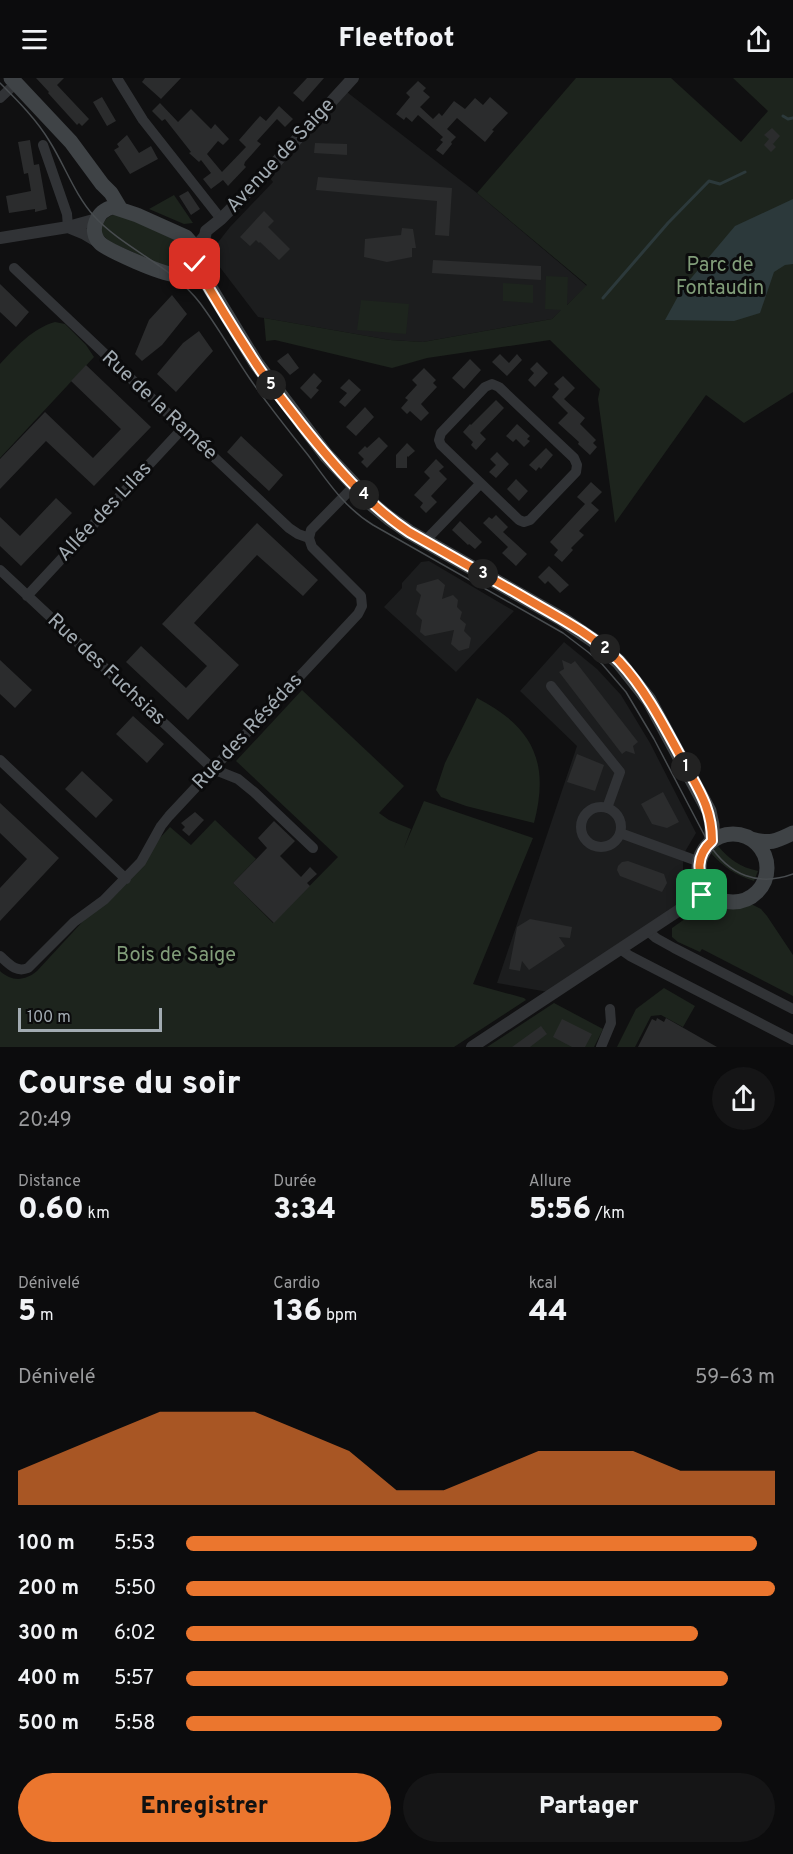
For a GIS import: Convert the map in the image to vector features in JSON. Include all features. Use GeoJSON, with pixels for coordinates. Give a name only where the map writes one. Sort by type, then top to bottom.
{"type":"FeatureCollection","features":[{"type":"Feature","properties":{"kind":"main road"},"geometry":{"type":"LineString","coordinates":[[14,80],[71,142],[111,193],[114,208]]}},
{"type":"Feature","properties":{"kind":"main road"},"geometry":{"type":"LineString","coordinates":[[114,208],[97,219],[94,233],[100,243],[110,250],[172,274],[182,272],[189,267],[191,249]]}},
{"type":"Feature","properties":{"kind":"main road"},"geometry":{"type":"LineString","coordinates":[[114,208],[191,249],[211,292],[261,370],[326,455],[332,467],[375,515],[571,624],[619,662],[649,700],[709,811],[712,841]]}},
{"type":"Feature","properties":{"kind":"main road"},"geometry":{"type":"LineString","coordinates":[[182,272],[194,277],[211,292]]}},
{"type":"Feature","properties":{"kind":"main road"},"geometry":{"type":"LineString","coordinates":[[709,811],[727,828],[746,837],[763,852],[767,871]]}},
{"type":"Feature","properties":{"kind":"main road"},"geometry":{"type":"LineString","coordinates":[[793,833],[771,843],[731,834],[721,836],[712,841],[702,853],[701,877],[708,891],[717,897],[726,901],[747,898],[761,886],[776,851],[793,840]]}},
{"type":"Feature","properties":{"kind":"street"},"geometry":{"type":"LineString","coordinates":[[117,78],[143,120],[221,219]]}},
{"type":"Feature","properties":{"kind":"street","name":"Avenue de Saige"},"geometry":{"type":"LineString","coordinates":[[191,249],[353,78]]}},
{"type":"Feature","properties":{"kind":"street"},"geometry":{"type":"LineString","coordinates":[[0,98],[14,80]]}},
{"type":"Feature","properties":{"kind":"street"},"geometry":{"type":"LineString","coordinates":[[43,145],[67,214],[68,227]]}},
{"type":"Feature","properties":{"kind":"street"},"geometry":{"type":"LineString","coordinates":[[0,238],[68,227],[97,219]]}},
{"type":"Feature","properties":{"kind":"street"},"geometry":{"type":"LineString","coordinates":[[68,227],[100,243]]}},
{"type":"Feature","properties":{"kind":"street","name":"Rue de la Ramée"},"geometry":{"type":"LineString","coordinates":[[14,268],[289,528],[309,538]]}},
{"type":"Feature","properties":{"kind":"street"},"geometry":{"type":"LineString","coordinates":[[492,384],[499,387],[574,459],[577,465],[576,472],[527,521],[519,520],[480,484],[441,445],[439,440],[441,433],[485,387],[492,384]]}},
{"type":"Feature","properties":{"kind":"street","name":"Allée des Lilas"},"geometry":{"type":"LineString","coordinates":[[27,596],[183,428]]}},
{"type":"Feature","properties":{"kind":"street"},"geometry":{"type":"LineString","coordinates":[[425,541],[480,484]]}},
{"type":"Feature","properties":{"kind":"street"},"geometry":{"type":"LineString","coordinates":[[309,538],[313,528],[352,488]]}},
{"type":"Feature","properties":{"kind":"street","name":"Rue des Résédas"},"geometry":{"type":"LineString","coordinates":[[0,956],[16,969],[22,970],[33,964],[74,922],[104,900],[141,862],[161,826],[355,618],[362,606],[361,596],[318,554],[309,538]]}},
{"type":"Feature","properties":{"kind":"street","name":"Rue des Fuchsias"},"geometry":{"type":"LineString","coordinates":[[0,570],[213,769],[238,779],[313,848]]}},
{"type":"Feature","properties":{"kind":"street"},"geometry":{"type":"LineString","coordinates":[[551,686],[620,772],[607,808]]}},
{"type":"Feature","properties":{"kind":"street"},"geometry":{"type":"LineString","coordinates":[[0,760],[126,879]]}},
{"type":"Feature","properties":{"kind":"street"},"geometry":{"type":"LineString","coordinates":[[595,807],[607,808],[617,815],[621,827],[620,833],[612,844],[600,848],[593,846],[583,838],[580,825],[585,814],[595,807]]}},
{"type":"Feature","properties":{"kind":"street"},"geometry":{"type":"LineString","coordinates":[[620,833],[700,862]]}},
{"type":"Feature","properties":{"kind":"street"},"geometry":{"type":"LineString","coordinates":[[472,1047],[708,891]]}},
{"type":"Feature","properties":{"kind":"street"},"geometry":{"type":"LineString","coordinates":[[648,931],[674,948],[793,1009]]}},
{"type":"Feature","properties":{"kind":"street"},"geometry":{"type":"LineString","coordinates":[[620,949],[793,1040]]}},
{"type":"Feature","properties":{"kind":"street"},"geometry":{"type":"LineString","coordinates":[[601,1047],[611,1023],[610,1009]]}},
{"type":"Feature","properties":{"kind":"shaded area"},"geometry":{"type":"Polygon","coordinates":[[[343,89],[477,193],[587,286],[552,319],[423,342],[390,340],[258,317],[219,266],[214,269],[205,259],[230,227],[273,182],[266,173],[343,89]]]}},
{"type":"Feature","properties":{"kind":"shaded area"},"geometry":{"type":"Polygon","coordinates":[[[793,199],[793,264],[785,265],[774,272],[760,313],[734,321],[665,320],[682,289],[735,226],[793,199]]]}},
{"type":"Feature","properties":{"kind":"shaded area"},"geometry":{"type":"Polygon","coordinates":[[[429,561],[514,611],[456,672],[384,607],[402,588],[402,583],[421,562],[429,561]]]}},
{"type":"Feature","properties":{"kind":"shaded area"},"geometry":{"type":"Polygon","coordinates":[[[564,642],[597,669],[621,695],[650,743],[696,833],[683,855],[687,890],[693,898],[554,993],[497,983],[577,746],[520,691],[564,642]]]}},
{"type":"Feature","properties":{"kind":"green space","name":"Parc de Fontaudin"},"geometry":{"type":"Polygon","coordinates":[[[576,78],[671,78],[741,142],[768,111],[733,78],[793,78],[793,392],[744,423],[706,395],[615,523],[598,399],[600,389],[550,340],[427,358],[392,368],[275,340],[266,341],[264,318],[390,340],[423,342],[552,319],[561,310],[545,309],[546,276],[568,277],[567,305],[587,285],[477,193],[576,78]]]}},
{"type":"Feature","properties":{"kind":"green space"},"geometry":{"type":"Polygon","coordinates":[[[174,195],[193,223],[184,224],[149,209],[174,195]]]}},
{"type":"Feature","properties":{"kind":"green space"},"geometry":{"type":"Polygon","coordinates":[[[115,214],[180,239],[187,250],[186,259],[180,265],[169,268],[110,242],[101,233],[101,229],[103,223],[115,214]]]}},
{"type":"Feature","properties":{"kind":"green space"},"geometry":{"type":"Polygon","coordinates":[[[503,283],[533,285],[533,303],[503,301],[503,283]]]}},
{"type":"Feature","properties":{"kind":"green space"},"geometry":{"type":"Polygon","coordinates":[[[361,300],[409,304],[406,334],[357,330],[361,300]]]}},
{"type":"Feature","properties":{"kind":"green space"},"geometry":{"type":"Polygon","coordinates":[[[55,322],[65,324],[86,345],[94,357],[0,458],[0,364],[32,333],[55,322]]]}},
{"type":"Feature","properties":{"kind":"green space","name":"Bois de Saige"},"geometry":{"type":"Polygon","coordinates":[[[302,690],[404,786],[379,813],[411,829],[404,848],[424,801],[533,838],[473,984],[526,1000],[454,1047],[0,1047],[0,971],[9,977],[18,979],[28,977],[37,971],[170,827],[191,845],[215,820],[256,859],[233,883],[273,923],[338,857],[236,761],[302,690]]]}},
{"type":"Feature","properties":{"kind":"green space"},"geometry":{"type":"Polygon","coordinates":[[[477,698],[512,721],[524,734],[532,748],[538,764],[540,782],[534,823],[466,806],[441,797],[436,790],[445,763],[477,698]]]}},
{"type":"Feature","properties":{"kind":"green space"},"geometry":{"type":"Polygon","coordinates":[[[718,846],[736,862],[758,871],[754,881],[721,863],[711,853],[718,846]]]}},
{"type":"Feature","properties":{"kind":"green space"},"geometry":{"type":"Polygon","coordinates":[[[709,902],[733,907],[751,904],[761,909],[793,955],[793,996],[702,949],[700,952],[672,937],[672,928],[709,902]]]}},
{"type":"Feature","properties":{"kind":"green space"},"geometry":{"type":"Polygon","coordinates":[[[664,988],[695,1006],[683,1027],[661,1015],[651,1016],[635,1047],[617,1047],[636,1009],[664,988]]]}},
{"type":"Feature","properties":{"kind":"green space"},"geometry":{"type":"Polygon","coordinates":[[[554,1003],[603,1029],[594,1047],[487,1047],[554,1003]]]}},
{"type":"Feature","properties":{"kind":"building"},"geometry":{"type":"Polygon","coordinates":[[[36,78],[64,78],[57,85],[89,119],[82,126],[79,123],[77,125],[36,78]]]}},
{"type":"Feature","properties":{"kind":"building"},"geometry":{"type":"Polygon","coordinates":[[[145,78],[181,78],[161,99],[142,82],[145,78]]]}},
{"type":"Feature","properties":{"kind":"building"},"geometry":{"type":"Polygon","coordinates":[[[307,78],[324,78],[303,102],[293,93],[307,78]]]}},
{"type":"Feature","properties":{"kind":"building"},"geometry":{"type":"Polygon","coordinates":[[[418,81],[426,88],[423,91],[430,97],[420,107],[433,119],[439,113],[442,116],[454,101],[465,109],[475,98],[483,105],[490,97],[508,113],[492,130],[494,131],[485,142],[457,118],[447,129],[456,137],[443,155],[436,150],[443,142],[440,140],[443,137],[433,128],[418,115],[412,122],[396,114],[410,97],[406,93],[418,81]]]}},
{"type":"Feature","properties":{"kind":"building"},"geometry":{"type":"Polygon","coordinates":[[[102,97],[116,121],[107,126],[93,102],[102,97]]]}},
{"type":"Feature","properties":{"kind":"building"},"geometry":{"type":"Polygon","coordinates":[[[160,103],[178,122],[191,109],[211,129],[215,124],[229,139],[223,145],[218,141],[207,154],[222,172],[246,147],[239,140],[260,116],[266,121],[279,106],[293,119],[285,127],[277,119],[257,141],[261,144],[245,162],[246,167],[228,186],[223,180],[211,189],[203,179],[211,173],[201,160],[199,162],[189,153],[191,152],[165,119],[162,121],[152,111],[160,103]]]}},
{"type":"Feature","properties":{"kind":"building"},"geometry":{"type":"Polygon","coordinates":[[[772,128],[780,136],[773,144],[776,147],[771,152],[764,145],[769,139],[764,135],[772,128]]]}},
{"type":"Feature","properties":{"kind":"building"},"geometry":{"type":"Polygon","coordinates":[[[127,135],[139,153],[151,146],[158,159],[130,174],[114,150],[119,147],[117,144],[127,135]]]}},
{"type":"Feature","properties":{"kind":"building"},"geometry":{"type":"Polygon","coordinates":[[[30,140],[34,165],[39,164],[47,209],[9,213],[6,196],[31,191],[28,173],[24,174],[18,142],[30,140]]]}},
{"type":"Feature","properties":{"kind":"building"},"geometry":{"type":"Polygon","coordinates":[[[315,143],[347,144],[347,155],[314,153],[315,143]]]}},
{"type":"Feature","properties":{"kind":"building"},"geometry":{"type":"Polygon","coordinates":[[[318,177],[452,188],[449,236],[435,235],[437,201],[316,190],[318,177]]]}},
{"type":"Feature","properties":{"kind":"building"},"geometry":{"type":"Polygon","coordinates":[[[188,191],[200,209],[191,215],[179,196],[188,191]]]}},
{"type":"Feature","properties":{"kind":"building"},"geometry":{"type":"Polygon","coordinates":[[[264,211],[274,221],[268,227],[290,249],[279,260],[260,242],[256,240],[250,246],[240,237],[264,211]]]}},
{"type":"Feature","properties":{"kind":"building"},"geometry":{"type":"Polygon","coordinates":[[[402,228],[413,229],[416,248],[412,248],[412,257],[387,262],[364,257],[365,239],[401,235],[402,228]]]}},
{"type":"Feature","properties":{"kind":"building"},"geometry":{"type":"Polygon","coordinates":[[[433,260],[541,266],[541,280],[432,273],[433,260]]]}},
{"type":"Feature","properties":{"kind":"building"},"geometry":{"type":"Polygon","coordinates":[[[0,284],[29,312],[16,327],[0,312],[0,284]]]}},
{"type":"Feature","properties":{"kind":"building"},"geometry":{"type":"Polygon","coordinates":[[[172,295],[187,314],[162,345],[142,361],[135,354],[149,320],[172,295]]]}},
{"type":"Feature","properties":{"kind":"building"},"geometry":{"type":"Polygon","coordinates":[[[199,331],[213,351],[176,392],[157,374],[183,343],[199,331]]]}},
{"type":"Feature","properties":{"kind":"building"},"geometry":{"type":"Polygon","coordinates":[[[288,353],[299,368],[290,375],[277,361],[288,353]]]}},
{"type":"Feature","properties":{"kind":"building"},"geometry":{"type":"Polygon","coordinates":[[[500,354],[509,363],[517,354],[522,360],[507,376],[492,362],[500,354]]]}},
{"type":"Feature","properties":{"kind":"building"},"geometry":{"type":"Polygon","coordinates":[[[470,359],[481,370],[464,389],[452,378],[470,359]]]}},
{"type":"Feature","properties":{"kind":"building"},"geometry":{"type":"Polygon","coordinates":[[[537,362],[548,373],[535,387],[528,380],[534,373],[530,369],[537,362]]]}},
{"type":"Feature","properties":{"kind":"building"},"geometry":{"type":"Polygon","coordinates":[[[86,365],[151,427],[94,486],[46,441],[0,489],[0,459],[45,412],[93,458],[121,429],[71,381],[86,365]]]}},
{"type":"Feature","properties":{"kind":"building"},"geometry":{"type":"Polygon","coordinates":[[[424,368],[436,380],[433,383],[437,387],[421,404],[429,413],[421,421],[410,411],[407,414],[401,408],[408,400],[405,398],[417,385],[412,380],[424,368]]]}},
{"type":"Feature","properties":{"kind":"building"},"geometry":{"type":"Polygon","coordinates":[[[314,373],[322,381],[316,388],[319,390],[311,399],[300,388],[314,373]]]}},
{"type":"Feature","properties":{"kind":"building"},"geometry":{"type":"Polygon","coordinates":[[[563,376],[575,388],[564,399],[585,418],[580,424],[596,440],[593,443],[597,447],[590,455],[558,423],[568,413],[552,397],[559,389],[554,384],[563,376]]]}},
{"type":"Feature","properties":{"kind":"building"},"geometry":{"type":"Polygon","coordinates":[[[349,379],[361,390],[345,407],[339,402],[347,393],[340,388],[349,379]]]}},
{"type":"Feature","properties":{"kind":"building"},"geometry":{"type":"Polygon","coordinates":[[[496,400],[504,408],[480,433],[486,439],[476,450],[471,445],[473,442],[463,432],[496,400]]]}},
{"type":"Feature","properties":{"kind":"building"},"geometry":{"type":"Polygon","coordinates":[[[365,407],[374,417],[356,436],[346,427],[365,407]]]}},
{"type":"Feature","properties":{"kind":"building"},"geometry":{"type":"Polygon","coordinates":[[[517,424],[530,436],[527,439],[530,441],[524,447],[516,439],[513,442],[506,436],[517,424]]]}},
{"type":"Feature","properties":{"kind":"building"},"geometry":{"type":"Polygon","coordinates":[[[241,436],[283,475],[269,491],[227,452],[241,436]]]}},
{"type":"Feature","properties":{"kind":"building"},"geometry":{"type":"Polygon","coordinates":[[[379,437],[388,446],[367,468],[361,462],[364,459],[358,453],[379,437]]]}},
{"type":"Feature","properties":{"kind":"building"},"geometry":{"type":"Polygon","coordinates":[[[407,443],[415,451],[407,456],[407,468],[396,468],[396,455],[407,443]]]}},
{"type":"Feature","properties":{"kind":"building"},"geometry":{"type":"Polygon","coordinates":[[[546,448],[553,455],[541,469],[539,467],[536,471],[529,465],[546,448]]]}},
{"type":"Feature","properties":{"kind":"building"},"geometry":{"type":"Polygon","coordinates":[[[497,452],[509,464],[496,478],[489,472],[496,465],[490,459],[497,452]]]}},
{"type":"Feature","properties":{"kind":"building"},"geometry":{"type":"Polygon","coordinates":[[[436,459],[444,467],[439,471],[447,479],[431,496],[437,502],[426,513],[420,507],[423,503],[414,495],[430,478],[424,472],[436,459]]]}},
{"type":"Feature","properties":{"kind":"building"},"geometry":{"type":"Polygon","coordinates":[[[516,479],[528,491],[519,501],[507,489],[516,479]]]}},
{"type":"Feature","properties":{"kind":"building"},"geometry":{"type":"Polygon","coordinates":[[[591,482],[602,492],[591,503],[599,510],[579,531],[584,535],[571,548],[573,550],[562,562],[554,555],[558,550],[550,542],[585,504],[577,497],[591,482]]]}},
{"type":"Feature","properties":{"kind":"building"},"geometry":{"type":"Polygon","coordinates":[[[56,498],[72,513],[21,566],[0,546],[0,517],[20,536],[56,498]]]}},
{"type":"Feature","properties":{"kind":"building"},"geometry":{"type":"Polygon","coordinates":[[[496,515],[508,527],[503,532],[527,554],[516,566],[502,553],[508,547],[483,523],[489,517],[492,519],[496,515]]]}},
{"type":"Feature","properties":{"kind":"building"},"geometry":{"type":"Polygon","coordinates":[[[460,521],[482,542],[475,549],[452,530],[460,521]]]}},
{"type":"Feature","properties":{"kind":"building"},"geometry":{"type":"Polygon","coordinates":[[[257,523],[318,580],[303,596],[257,555],[194,623],[239,665],[188,720],[126,662],[141,646],[186,688],[207,666],[162,624],[257,523]]]}},
{"type":"Feature","properties":{"kind":"building"},"geometry":{"type":"Polygon","coordinates":[[[549,566],[569,585],[560,593],[548,581],[545,584],[538,577],[549,566]]]}},
{"type":"Feature","properties":{"kind":"building"},"geometry":{"type":"Polygon","coordinates":[[[438,579],[445,585],[442,599],[453,595],[458,600],[457,607],[462,612],[460,619],[466,624],[464,631],[471,638],[469,648],[459,651],[451,644],[454,630],[425,636],[420,632],[422,620],[416,614],[421,595],[416,590],[417,585],[438,579]]]}},
{"type":"Feature","properties":{"kind":"building"},"geometry":{"type":"Polygon","coordinates":[[[0,660],[32,690],[15,708],[0,694],[0,660]]]}},
{"type":"Feature","properties":{"kind":"building"},"geometry":{"type":"Polygon","coordinates":[[[562,660],[571,664],[575,661],[638,742],[633,746],[635,754],[626,751],[622,754],[559,672],[564,669],[562,660]]]}},
{"type":"Feature","properties":{"kind":"building"},"geometry":{"type":"Polygon","coordinates":[[[133,716],[164,744],[147,763],[116,734],[133,716]]]}},
{"type":"Feature","properties":{"kind":"building"},"geometry":{"type":"Polygon","coordinates":[[[577,754],[604,765],[595,791],[567,782],[577,754]]]}},
{"type":"Feature","properties":{"kind":"building"},"geometry":{"type":"Polygon","coordinates":[[[82,771],[113,800],[96,818],[65,789],[82,771]]]}},
{"type":"Feature","properties":{"kind":"building"},"geometry":{"type":"Polygon","coordinates":[[[663,792],[679,822],[667,828],[652,824],[641,804],[663,792]]]}},
{"type":"Feature","properties":{"kind":"building"},"geometry":{"type":"Polygon","coordinates":[[[0,803],[59,858],[0,921],[0,888],[27,859],[0,833],[0,803]]]}},
{"type":"Feature","properties":{"kind":"building"},"geometry":{"type":"Polygon","coordinates":[[[195,812],[204,820],[189,836],[182,830],[185,827],[181,823],[195,812]]]}},
{"type":"Feature","properties":{"kind":"building"},"geometry":{"type":"Polygon","coordinates":[[[274,821],[295,841],[280,856],[301,877],[310,867],[317,874],[307,883],[310,886],[274,923],[233,883],[267,848],[258,838],[274,821]]]}},
{"type":"Feature","properties":{"kind":"building"},"geometry":{"type":"Polygon","coordinates":[[[628,861],[664,874],[667,883],[662,892],[620,876],[618,866],[628,861]]]}},
{"type":"Feature","properties":{"kind":"building"},"geometry":{"type":"Polygon","coordinates":[[[530,919],[572,927],[570,938],[559,937],[565,946],[529,970],[522,961],[520,971],[509,969],[517,927],[530,919]]]}},
{"type":"Feature","properties":{"kind":"building"},"geometry":{"type":"Polygon","coordinates":[[[657,1018],[664,1022],[666,1018],[717,1047],[638,1047],[652,1019],[656,1021],[657,1018]]]}},
{"type":"Feature","properties":{"kind":"building"},"geometry":{"type":"Polygon","coordinates":[[[562,1019],[592,1034],[585,1047],[572,1047],[553,1037],[562,1019]]]}},
{"type":"Feature","properties":{"kind":"building"},"geometry":{"type":"Polygon","coordinates":[[[541,1026],[547,1034],[530,1047],[512,1047],[541,1026]]]}},
{"type":"Feature","properties":{"kind":"waterway"},"geometry":{"type":"LineString","coordinates":[[783,116],[788,119],[793,118]]}},
{"type":"Feature","properties":{"kind":"waterway"},"geometry":{"type":"LineString","coordinates":[[603,298],[668,223],[709,181],[720,184],[745,172]]}},
{"type":"Feature","properties":{"kind":"tram line"},"geometry":{"type":"LineString","coordinates":[[0,83],[45,134],[81,199],[94,216],[119,238],[175,278],[200,303],[264,398],[330,484],[354,511],[373,525],[563,633],[588,652],[602,664],[626,692],[717,855],[735,871],[745,876],[768,879],[793,874]]}},
{"type":"Feature","properties":{"kind":"route"},"geometry":{"type":"LineString","coordinates":[[195,264],[266,377],[326,455],[372,504],[409,532],[580,630],[619,662],[638,684],[671,738],[709,811],[712,841],[702,853],[699,870],[708,891],[702,895]]}}]}
